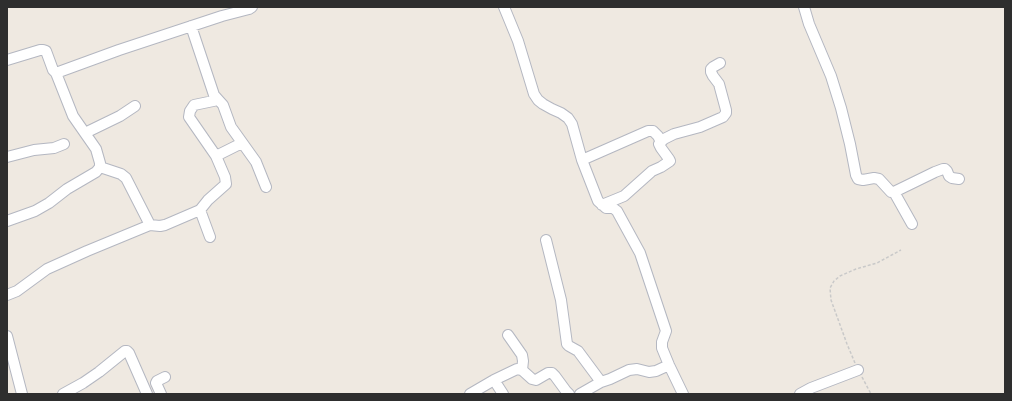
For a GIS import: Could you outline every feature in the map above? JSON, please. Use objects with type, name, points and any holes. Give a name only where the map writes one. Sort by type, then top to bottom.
[{"type":"street","points":[[56,73],[119,50],[252,7]]},
{"type":"street","points":[[504,7],[518,41],[534,94],[543,104],[568,118],[575,131],[582,160],[598,201],[606,208],[613,208],[617,211],[640,252],[666,331],[662,346],[682,394]]},
{"type":"street","points":[[804,7],[809,24],[831,76],[850,144],[856,175],[858,179],[863,180],[874,178],[879,179],[891,192],[894,192],[912,224]]},
{"type":"street","points":[[191,26],[214,95],[223,106],[231,127],[256,162],[266,186]]},
{"type":"street","points":[[7,60],[40,50],[46,51],[74,116],[96,149],[100,163],[100,167],[96,172],[67,188],[49,203],[35,211],[7,221]]},
{"type":"street","points":[[661,142],[674,134],[700,127],[723,117],[726,113],[719,84],[711,72],[711,69],[720,62]]},
{"type":"street","points":[[7,295],[17,291],[47,269],[87,251],[150,224],[160,226],[166,225],[200,210],[208,200],[226,184],[216,156],[189,117],[190,111],[194,105],[218,100]]},
{"type":"street","points":[[85,133],[120,116],[136,106]]},
{"type":"street","points":[[582,160],[648,131],[653,131],[658,136],[661,142],[659,144],[670,161],[652,171],[624,196],[602,205]]},
{"type":"street","points":[[216,156],[242,143]]},
{"type":"street","points":[[7,157],[34,150],[54,148],[64,144]]},
{"type":"street","points":[[100,167],[121,174],[126,178],[150,224]]},
{"type":"street","points":[[894,192],[943,169],[947,171],[952,178],[959,179]]},
{"type":"street","points":[[200,210],[210,237]]},
{"type":"street","points":[[546,240],[561,300],[567,344],[578,350],[601,382]]},
{"type":"street","points":[[508,335],[522,356],[522,370]]},
{"type":"street","points":[[7,336],[22,394]]},
{"type":"street","points":[[63,394],[83,384],[125,351],[129,353],[147,394]]},
{"type":"street","points":[[580,394],[601,382],[634,369],[649,372],[656,371],[669,365]]},
{"type":"street","points":[[470,394],[517,369],[522,370],[532,379],[536,380],[548,373],[552,374],[569,394]]},
{"type":"street","points":[[800,394],[812,391],[858,370]]},
{"type":"street","points":[[161,394],[156,383],[157,381],[166,377]]},
{"type":"street","points":[[494,380],[503,394]]},
{"type":"path","points":[[871,394],[858,370],[847,344],[831,300],[830,288],[834,281],[840,276],[856,269],[877,263],[901,250]]}]
